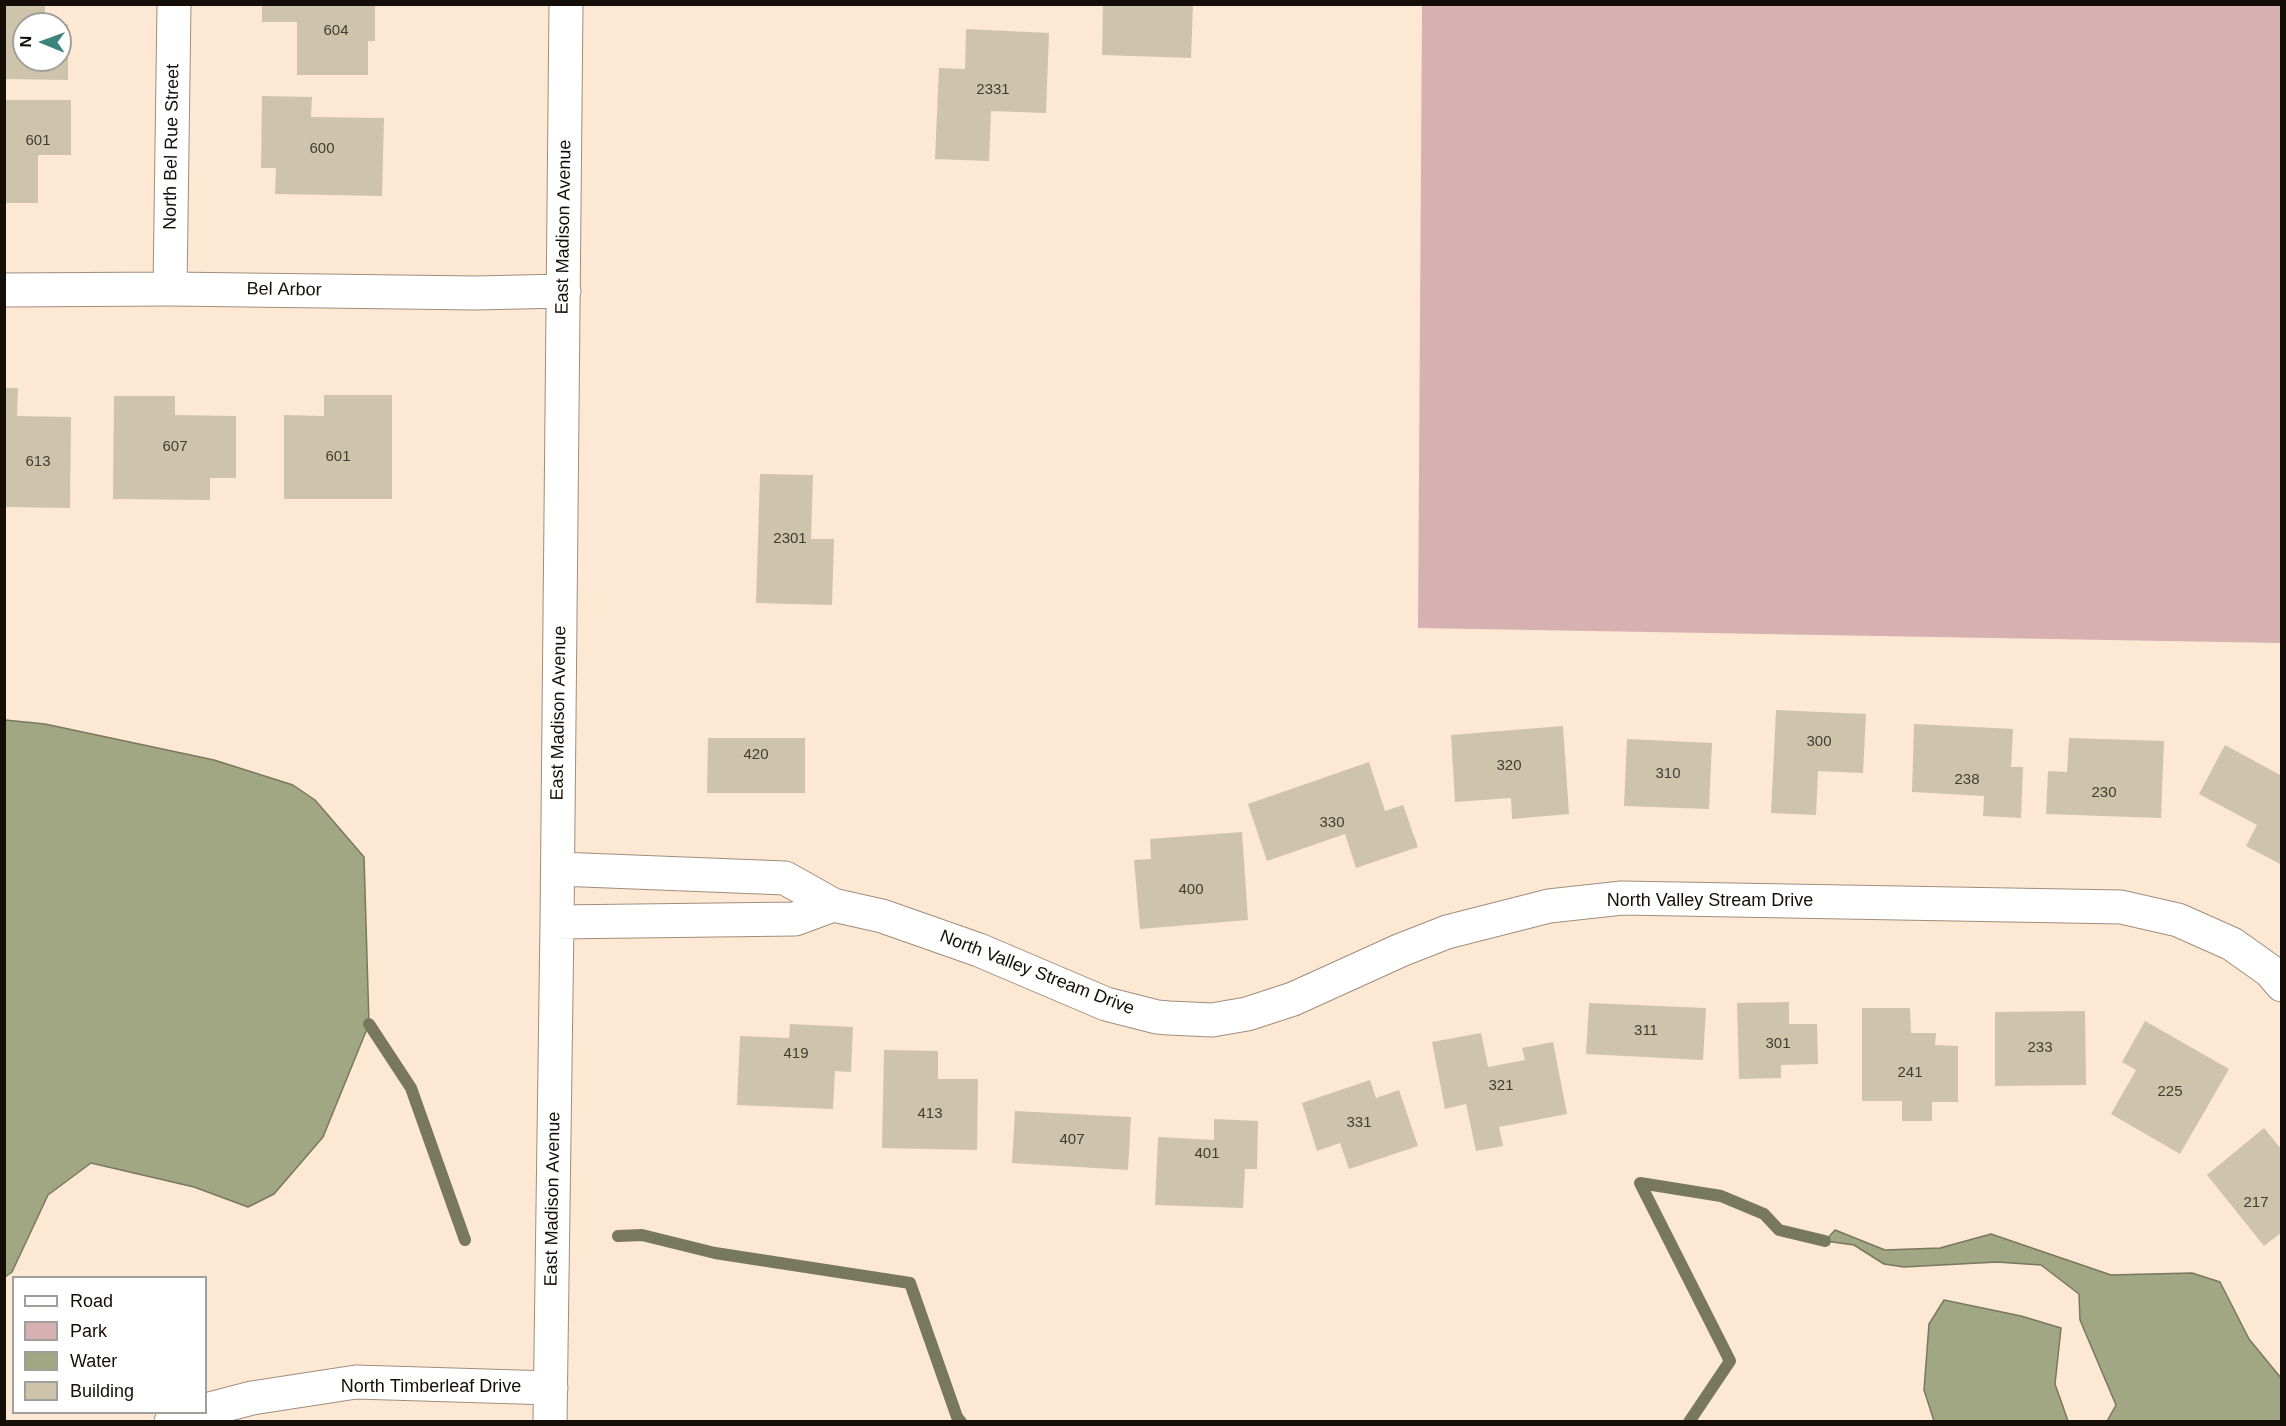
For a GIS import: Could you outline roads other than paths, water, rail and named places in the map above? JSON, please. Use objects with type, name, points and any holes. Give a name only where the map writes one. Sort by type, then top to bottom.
[{"type":"street","name":"North Bel Rue Street","points":[[170,289],[174,4]]},
{"type":"street","name":"East Madison Avenue","points":[[550,1422],[566,4]]},
{"type":"street","name":"Bel Arbor","points":[[4,290],[170,289],[476,293],[564,291]]},
{"type":"street","name":"North Valley Stream Drive","points":[[558,868],[785,878],[833,905],[882,916],[980,950],[1106,1004],[1163,1018],[1212,1020],[1247,1014],[1293,999],[1401,950],[1447,932],[1548,906],[1622,898],[2121,907],[2178,920],[2232,944],[2270,971],[2282,985]]},
{"type":"street","points":[[557,922],[795,919],[833,905]]},
{"type":"street","name":"North Timberleaf Drive","points":[[207,1410],[252,1398],[356,1382],[550,1388]]},
{"type":"street","points":[[171,1422],[193,1414]]},
{"type":"water","points":[[5,720],[45,724],[214,760],[293,785],[315,800],[364,857],[369,1024],[323,1137],[274,1194],[248,1207],[194,1187],[91,1163],[48,1195],[12,1272],[5,1277]]},
{"type":"water","points":[[1835,1230],[1885,1250],[1940,1248],[1991,1234],[2111,1275],[2192,1273],[2220,1282],[2249,1339],[2281,1378],[2281,1421],[2107,1421],[2116,1405],[2080,1320],[2079,1294],[2041,1265],[1997,1262],[1904,1267],[1884,1264],[1854,1245],[1825,1241]]},
{"type":"water","points":[[1944,1300],[2021,1316],[2061,1328],[2055,1384],[2068,1421],[1934,1421],[1924,1390],[1929,1324]]},
{"type":"waterway","points":[[369,1024],[411,1088],[465,1240]]},
{"type":"waterway","points":[[1689,1422],[1730,1361],[1640,1183],[1721,1196],[1764,1214],[1779,1230],[1825,1241]]},
{"type":"waterway","points":[[618,1236],[642,1235],[715,1253],[910,1283],[957,1417],[961,1422]]}]
